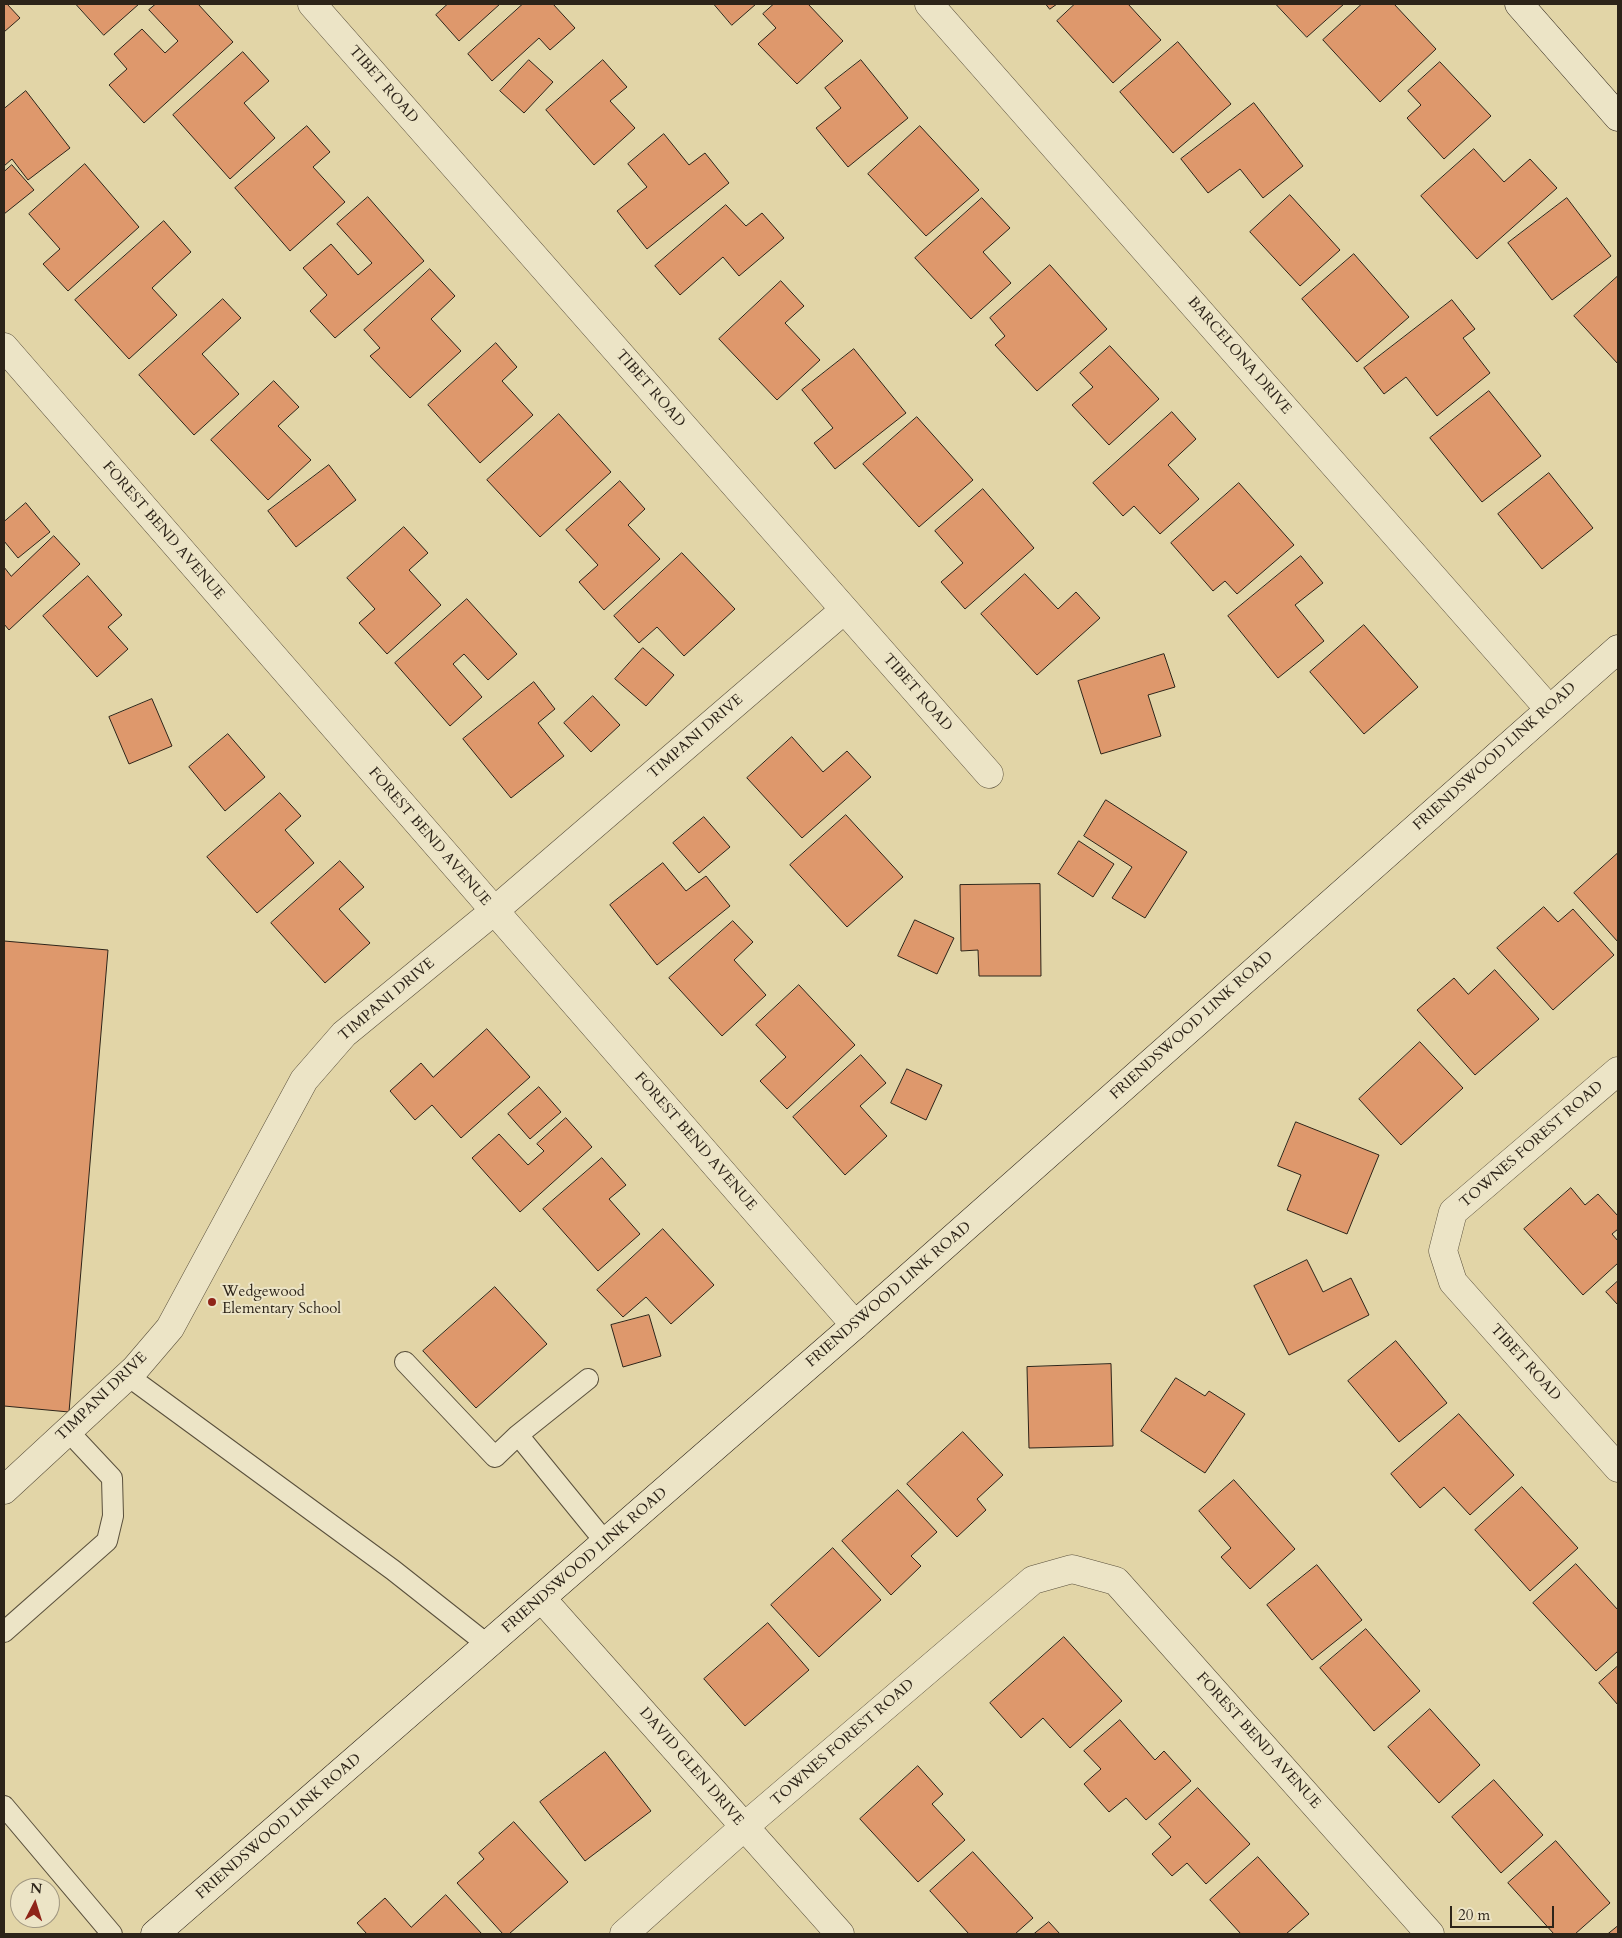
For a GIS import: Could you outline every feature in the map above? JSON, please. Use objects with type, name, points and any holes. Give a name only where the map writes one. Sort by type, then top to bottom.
[{"type":"street","name":"TIBET ROAD","points":[[312,4],[989,774]]},
{"type":"street","name":"BARCELONA DRIVE","points":[[929,4],[1549,709]]},
{"type":"street","points":[[1519,4],[1618,117]]},
{"type":"street","name":"FOREST BEND AVENUE","points":[[4,348],[855,1325]]},
{"type":"street","name":"TIMPANI DRIVE","points":[[4,1490],[128,1376],[170,1328],[304,1080],[344,1034],[494,911],[844,610]]},
{"type":"street","name":"FRIENDSWOOD LINK ROAD","points":[[154,1934],[542,1599],[855,1325],[1618,648]]},
{"type":"street","name":"TOWNES FOREST ROAD","points":[[1444,1251],[1453,1212],[1618,1071]]},
{"type":"street","name":"TIBET ROAD","points":[[1444,1251],[1453,1282],[1618,1468]]},
{"type":"street","name":"FOREST BEND AVENUE","points":[[1072,1569],[1116,1580],[1430,1934]]},
{"type":"street","name":"TOWNES FOREST ROAD","points":[[624,1934],[744,1827],[1033,1580],[1072,1569]]},
{"type":"street","name":"DAVID GLEN DRIVE","points":[[542,1599],[840,1934]]},
{"type":"lane","points":[[405,1362],[495,1457],[518,1435],[588,1379]]},
{"type":"lane","points":[[128,1376],[393,1570],[488,1645]]},
{"type":"lane","points":[[4,1632],[107,1541],[113,1516],[112,1478],[68,1431]]},
{"type":"lane","points":[[518,1435],[606,1543]]},
{"type":"lane","points":[[4,1806],[112,1934]]},
{"type":"building","points":[[4,4],[7,4],[20,18],[4,32]]},
{"type":"building","points":[[76,4],[139,4],[104,35]]},
{"type":"building","points":[[156,4],[198,4],[233,42],[144,123],[109,85],[127,69],[114,54],[142,29],[165,53],[178,41],[149,10]]},
{"type":"building","points":[[448,4],[500,4],[459,41],[436,15]]},
{"type":"building","points":[[523,4],[553,4],[575,28],[550,50],[539,38],[492,81],[468,54]]},
{"type":"building","points":[[714,4],[756,4],[732,25]]},
{"type":"building","points":[[774,4],[808,4],[843,41],[797,84],[758,44],[776,28],[763,14]]},
{"type":"building","points":[[1046,4],[1057,4],[1050,9]]},
{"type":"building","points":[[1075,4],[1128,4],[1161,40],[1113,83],[1057,21]]},
{"type":"building","points":[[1276,4],[1344,4],[1307,37]]},
{"type":"building","points":[[1362,4],[1394,4],[1436,49],[1380,102],[1323,40]]},
{"type":"building","points":[[1178,42],[1231,104],[1173,153],[1120,92]]},
{"type":"building","points":[[243,52],[269,81],[244,103],[275,138],[230,179],[173,115]]},
{"type":"building","points":[[529,60],[553,82],[524,113],[500,91]]},
{"type":"building","points":[[603,60],[627,87],[610,101],[635,128],[594,165],[546,110]]},
{"type":"building","points":[[861,60],[908,118],[848,167],[816,128],[841,108],[825,88]]},
{"type":"building","points":[[1440,62],[1491,116],[1444,159],[1407,118],[1421,105],[1408,91]]},
{"type":"building","points":[[26,91],[70,148],[28,180],[12,159],[4,166],[4,109]]},
{"type":"building","points":[[1254,103],[1303,166],[1263,198],[1240,169],[1208,193],[1181,159]]},
{"type":"building","points":[[307,126],[330,152],[313,167],[345,202],[290,251],[235,188]]},
{"type":"building","points":[[920,126],[979,190],[926,236],[868,174]]},
{"type":"building","points":[[664,134],[689,165],[705,153],[729,183],[647,249],[617,211],[647,187],[628,164]]},
{"type":"building","points":[[1474,149],[1504,182],[1530,159],[1557,188],[1477,259],[1421,196]]},
{"type":"building","points":[[85,164],[139,227],[68,291],[43,264],[60,249],[29,214]]},
{"type":"building","points":[[12,165],[34,190],[4,214],[4,172]]},
{"type":"building","points":[[1290,195],[1340,250],[1300,286],[1250,232]]},
{"type":"building","points":[[368,197],[424,261],[335,338],[310,311],[327,295],[303,268],[331,244],[358,275],[372,263],[337,224]]},
{"type":"building","points":[[982,198],[1010,228],[983,252],[1011,283],[971,319],[915,258]]},
{"type":"building","points":[[1567,198],[1611,256],[1552,300],[1508,243]]},
{"type":"building","points":[[726,205],[746,226],[762,213],[784,238],[739,276],[723,257],[680,295],[655,266]]},
{"type":"building","points":[[164,221],[191,252],[152,288],[177,315],[129,359],[75,300]]},
{"type":"building","points":[[1354,254],[1409,317],[1357,362],[1302,299]]},
{"type":"building","points":[[1050,265],[1107,329],[1037,391],[995,345],[1005,336],[990,318]]},
{"type":"building","points":[[430,269],[455,296],[431,319],[461,351],[410,398],[370,356],[380,348],[364,330]]},
{"type":"building","points":[[1618,276],[1618,364],[1574,316]]},
{"type":"building","points":[[781,281],[804,306],[785,323],[820,360],[777,400],[719,339]]},
{"type":"building","points":[[223,299],[241,318],[202,354],[239,394],[194,435],[139,375]]},
{"type":"building","points":[[1452,300],[1475,329],[1463,338],[1490,373],[1437,416],[1406,377],[1384,394],[1364,368]]},
{"type":"building","points":[[496,343],[517,367],[502,381],[533,415],[480,463],[428,405]]},
{"type":"building","points":[[1110,346],[1159,399],[1109,445],[1072,405],[1093,387],[1080,373]]},
{"type":"building","points":[[854,349],[906,413],[835,469],[814,443],[833,428],[802,390]]},
{"type":"building","points":[[274,381],[299,407],[278,426],[311,460],[268,500],[211,440]]},
{"type":"building","points":[[1489,391],[1541,456],[1482,502],[1430,438]]},
{"type":"building","points":[[1172,412],[1196,439],[1168,465],[1199,499],[1160,534],[1134,506],[1123,516],[1093,483]]},
{"type":"building","points":[[559,414],[611,472],[540,537],[487,480]]},
{"type":"building","points":[[917,417],[973,480],[919,527],[863,464]]},
{"type":"building","points":[[329,465],[356,500],[296,547],[268,511]]},
{"type":"building","points":[[1549,473],[1593,528],[1542,569],[1498,514]]},
{"type":"building","points":[[620,481],[645,509],[628,525],[660,559],[604,610],[579,582],[598,565],[566,530]]},
{"type":"building","points":[[1239,483],[1294,545],[1237,594],[1225,581],[1213,591],[1171,543]]},
{"type":"building","points":[[983,489],[1034,548],[965,609],[941,582],[963,563],[935,531]]},
{"type":"building","points":[[26,503],[50,532],[18,558],[4,541],[4,522]]},
{"type":"building","points":[[404,527],[428,553],[409,570],[441,605],[387,654],[359,623],[375,609],[347,578]]},
{"type":"building","points":[[54,536],[80,564],[9,630],[4,624],[4,567],[11,576]]},
{"type":"building","points":[[682,553],[735,609],[684,656],[657,627],[639,643],[614,616]]},
{"type":"building","points":[[1301,556],[1323,583],[1295,605],[1324,641],[1278,678],[1228,616]]},
{"type":"building","points":[[1025,574],[1058,609],[1076,592],[1100,618],[1037,675],[981,614]]},
{"type":"building","points":[[88,576],[122,615],[108,627],[128,649],[97,677],[43,616]]},
{"type":"building","points":[[467,599],[517,654],[488,680],[464,654],[453,664],[482,697],[450,726],[395,663]]},
{"type":"building","points":[[1364,625],[1418,687],[1364,734],[1310,672]]},
{"type":"building","points":[[643,648],[674,675],[646,706],[615,679]]},
{"type":"building","points":[[1164,654],[1175,687],[1148,695],[1161,736],[1101,754],[1078,681]]},
{"type":"building","points":[[534,682],[555,709],[538,723],[564,756],[511,798],[463,739]]},
{"type":"building","points":[[593,696],[620,725],[591,752],[564,723]]},
{"type":"building","points":[[152,699],[172,746],[129,764],[109,717]]},
{"type":"building","points":[[228,734],[265,777],[225,811],[189,767]]},
{"type":"building","points":[[792,737],[823,772],[847,751],[871,777],[802,838],[747,778]]},
{"type":"building","points":[[280,793],[301,816],[285,830],[314,863],[257,913],[207,857]]},
{"type":"building","points":[[1106,800],[1187,852],[1145,918],[1112,898],[1132,867],[1084,836]]},
{"type":"building","points":[[846,815],[903,877],[847,927],[790,865]]},
{"type":"building","points":[[704,817],[730,847],[699,873],[673,843]]},
{"type":"building","points":[[1079,841],[1114,864],[1093,897],[1058,874]]},
{"type":"building","points":[[1618,853],[1618,942],[1574,893]]},
{"type":"building","points":[[340,861],[364,887],[339,909],[370,943],[325,983],[271,923]]},
{"type":"building","points":[[663,863],[686,891],[706,876],[730,906],[657,965],[610,905]]},
{"type":"building","points":[[1040,884],[1041,976],[979,976],[978,950],[961,951],[960,885]]},
{"type":"building","points":[[1544,907],[1558,922],[1573,909],[1614,955],[1553,1010],[1497,948]]},
{"type":"building","points":[[915,920],[954,938],[937,974],[898,956]]},
{"type":"building","points":[[733,921],[753,942],[734,960],[766,995],[722,1036],[669,978]]},
{"type":"building","points":[[4,941],[108,950],[69,1412],[4,1406]]},
{"type":"building","points":[[1495,970],[1539,1019],[1475,1075],[1417,1010],[1454,978],[1468,994]]},
{"type":"building","points":[[799,985],[855,1045],[787,1109],[760,1081],[786,1057],[756,1025]]},
{"type":"building","points":[[487,1029],[530,1077],[461,1138],[432,1105],[415,1120],[390,1091],[421,1063],[433,1077]]},
{"type":"building","points":[[1420,1042],[1463,1088],[1401,1145],[1359,1099]]},
{"type":"building","points":[[861,1055],[886,1083],[860,1106],[887,1136],[845,1175],[793,1117]]},
{"type":"building","points":[[907,1069],[942,1085],[926,1120],[891,1103]]},
{"type":"building","points":[[539,1087],[561,1112],[530,1139],[508,1114]]},
{"type":"building","points":[[566,1118],[592,1147],[520,1212],[472,1158],[499,1134],[528,1165],[544,1151],[537,1144]]},
{"type":"building","points":[[1296,1122],[1379,1155],[1347,1234],[1287,1210],[1301,1175],[1278,1166]]},
{"type":"building","points":[[602,1158],[626,1185],[609,1199],[640,1234],[598,1271],[543,1209]]},
{"type":"building","points":[[1571,1188],[1585,1205],[1598,1194],[1618,1216],[1618,1229],[1612,1234],[1618,1241],[1618,1263],[1583,1295],[1524,1229]]},
{"type":"building","points":[[663,1229],[714,1285],[671,1324],[646,1297],[623,1317],[597,1290]]},
{"type":"building","points":[[1307,1260],[1323,1292],[1351,1278],[1369,1315],[1289,1355],[1254,1286]]},
{"type":"building","points":[[1618,1281],[1618,1305],[1606,1292]]},
{"type":"building","points":[[495,1287],[547,1344],[476,1408],[423,1351]]},
{"type":"building","points":[[649,1315],[661,1356],[623,1367],[611,1325]]},
{"type":"building","points":[[1396,1341],[1447,1403],[1399,1442],[1348,1381]]},
{"type":"building","points":[[1111,1364],[1113,1446],[1029,1448],[1027,1367]]},
{"type":"building","points":[[1176,1378],[1205,1396],[1209,1391],[1245,1414],[1205,1473],[1141,1431]]},
{"type":"building","points":[[1459,1414],[1514,1475],[1470,1515],[1444,1487],[1420,1508],[1391,1474]]},
{"type":"building","points":[[963,1432],[1003,1475],[977,1499],[986,1510],[957,1537],[907,1484]]},
{"type":"building","points":[[1234,1480],[1295,1549],[1250,1589],[1221,1557],[1231,1548],[1199,1511]]},
{"type":"building","points":[[1522,1487],[1578,1548],[1530,1591],[1475,1530]]},
{"type":"building","points":[[898,1490],[937,1532],[911,1556],[921,1566],[891,1595],[842,1541]]},
{"type":"building","points":[[833,1548],[881,1600],[819,1657],[771,1605]]},
{"type":"building","points":[[1576,1564],[1618,1610],[1618,1651],[1596,1671],[1533,1603]]},
{"type":"building","points":[[1317,1565],[1362,1620],[1312,1660],[1267,1605]]},
{"type":"building","points":[[768,1623],[809,1670],[745,1726],[704,1679]]},
{"type":"building","points":[[1366,1629],[1420,1691],[1374,1731],[1320,1668]]},
{"type":"building","points":[[1064,1637],[1122,1701],[1070,1748],[1043,1718],[1021,1738],[990,1703]]},
{"type":"building","points":[[1618,1666],[1618,1705],[1599,1683]]},
{"type":"building","points":[[1430,1709],[1480,1765],[1439,1803],[1388,1747]]},
{"type":"building","points":[[1120,1720],[1155,1760],[1164,1751],[1191,1781],[1146,1820],[1126,1798],[1109,1812],[1084,1784],[1101,1769],[1084,1751]]},
{"type":"building","points":[[605,1752],[651,1811],[585,1861],[540,1802]]},
{"type":"building","points":[[918,1766],[943,1794],[932,1804],[965,1840],[918,1882],[860,1819]]},
{"type":"building","points":[[1494,1780],[1543,1835],[1501,1873],[1452,1817]]},
{"type":"building","points":[[1198,1788],[1250,1844],[1206,1884],[1187,1863],[1172,1876],[1152,1854],[1171,1837],[1159,1824]]},
{"type":"building","points":[[514,1822],[568,1882],[509,1934],[503,1934],[457,1883],[484,1859],[479,1853]]},
{"type":"building","points":[[1556,1841],[1610,1903],[1575,1934],[1554,1934],[1508,1883]]},
{"type":"building","points":[[973,1852],[1033,1918],[1015,1934],[969,1934],[930,1891]]},
{"type":"building","points":[[1258,1857],[1309,1914],[1286,1934],[1241,1934],[1210,1900]]},
{"type":"building","points":[[446,1895],[482,1934],[367,1934],[357,1923],[385,1898],[411,1927]]},
{"type":"building","points":[[1049,1922],[1060,1934],[1034,1934]]},
{"type":"building","points":[[1618,1926],[1618,1934],[1608,1934]]},
{"type":"place","name":"Wedgewood Elementary School","points":[[212,1302]]}]
